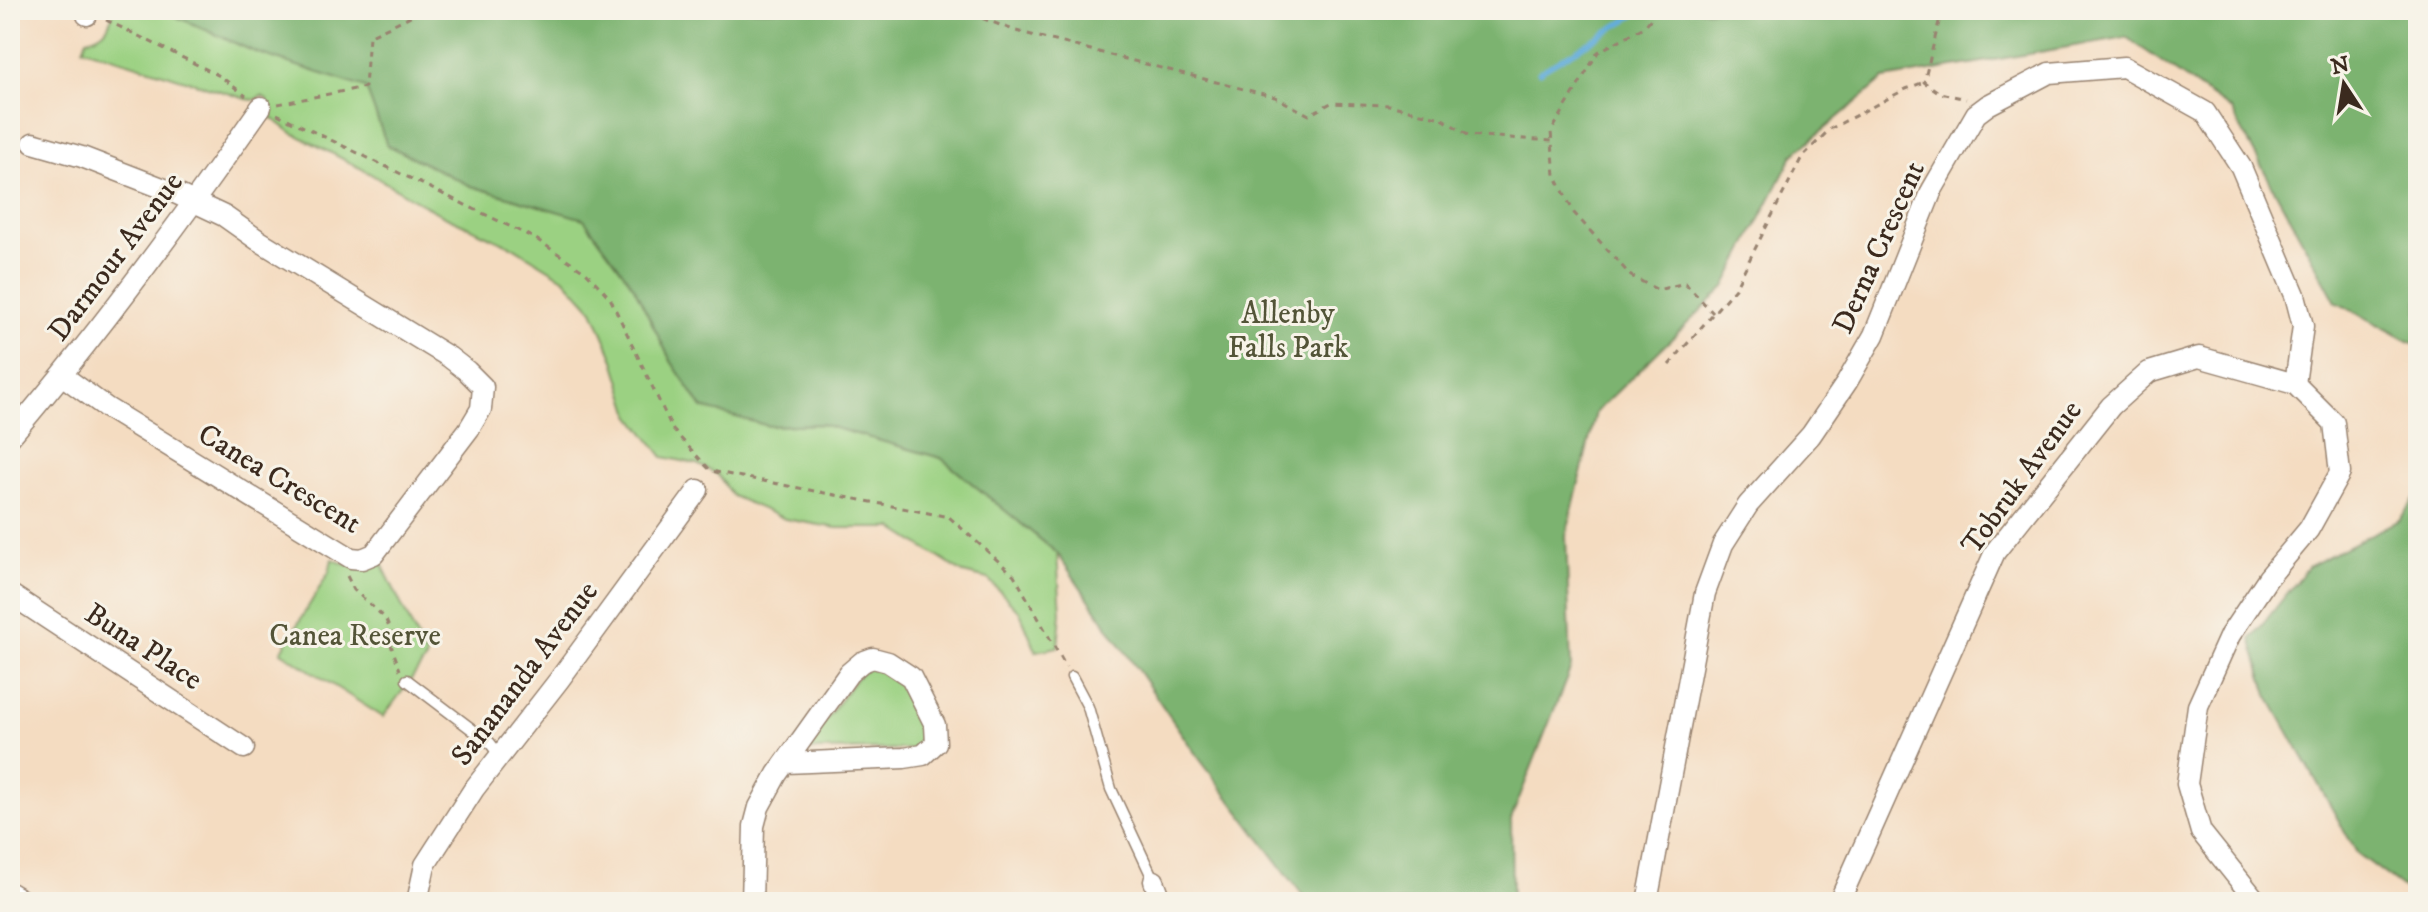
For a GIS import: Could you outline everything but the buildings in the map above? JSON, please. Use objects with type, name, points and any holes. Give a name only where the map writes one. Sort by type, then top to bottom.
[{"type":"street","name":"Derna Crescent","points":[[1647,902],[1705,593],[1723,544],[1748,505],[1811,435],[1847,382],[1874,335],[1932,190],[1976,114],[2049,73],[2124,67],[2205,112],[2241,167],[2295,295],[2303,326],[2295,384]]},
{"type":"street","name":"Darmour Avenue","points":[[10,437],[63,376],[261,107]]},
{"type":"street","points":[[33,143],[82,157],[194,202]]},
{"type":"street","name":"Canea Crescent","points":[[63,376],[107,408],[351,558],[362,559],[374,554],[469,429],[481,409],[483,387],[467,371],[224,216],[194,202]]},
{"type":"street","name":"Tobruk Avenue","points":[[1839,902],[1995,552],[2111,406],[2149,372],[2199,357],[2295,384]]},
{"type":"street","points":[[2257,902],[2201,832],[2187,784],[2198,706],[2230,635],[2268,578],[2309,529],[2340,473],[2334,423],[2295,384]]},
{"type":"street","name":"Sanananda Avenue","points":[[417,902],[425,865],[500,756],[698,490]]},
{"type":"street","name":"Buna Place","points":[[10,594],[244,748]]},
{"type":"street","points":[[752,902],[754,826],[759,807],[766,791],[849,673],[862,662],[873,658],[888,662],[911,677],[935,725],[936,743],[923,755],[880,760],[786,763]]},
{"type":"street","points":[[1154,881],[1162,902]]},
{"type":"street","points":[[10,893],[25,902]]},
{"type":"lane","points":[[1072,677],[1088,707],[1111,789],[1154,881]]},
{"type":"lane","points":[[407,680],[490,743],[500,756]]},
{"type":"path","points":[[261,107],[365,87],[369,36],[423,10]]},
{"type":"path","points":[[960,10],[1016,31],[1275,97],[1309,115],[1331,103],[1389,105],[1441,118],[1468,135],[1552,141]]},
{"type":"path","points":[[1658,10],[1644,27],[1598,52],[1551,132],[1555,175],[1574,213],[1631,276],[1658,290],[1685,283],[1713,313]]},
{"type":"path","points":[[1924,82],[1942,10]]},
{"type":"path","points":[[111,22],[220,76],[261,107],[536,239],[586,272],[610,298],[673,430],[711,471],[949,517],[1014,575],[1072,677]]},
{"type":"path","points":[[1924,82],[1940,93],[1988,105]]},
{"type":"path","points":[[1669,365],[1735,288],[1802,157],[1830,129],[1924,82]]},
{"type":"path","points":[[337,550],[354,590],[385,618],[398,667],[407,680]]},
{"type":"green space","points":[[114,10],[162,10],[255,52],[366,88],[387,145],[471,186],[584,219],[634,287],[671,361],[702,408],[769,426],[821,424],[941,458],[1057,553],[1061,613],[1058,647],[1036,651],[1020,612],[988,579],[963,573],[893,528],[837,528],[785,519],[732,496],[717,474],[697,464],[663,457],[631,415],[613,357],[593,310],[565,279],[513,247],[440,214],[289,131],[268,115],[268,100],[262,96],[254,100],[246,99],[83,48],[87,39],[105,29]]},
{"type":"green space","name":"Allenby Falls Park","points":[[162,10],[2418,10],[2418,346],[2336,302],[2231,110],[2126,37],[1884,79],[1793,155],[1725,287],[1596,412],[1566,536],[1571,667],[1511,819],[1512,902],[1308,902],[1195,753],[1057,553],[941,458],[821,424],[769,426],[702,408],[671,361],[634,287],[584,219],[471,186],[387,145],[366,88],[255,52]]},
{"type":"green space","points":[[2418,495],[2418,899],[2357,853],[2268,695],[2251,639],[2309,566],[2399,520]]},
{"type":"green space","name":"Canea Reserve","points":[[378,556],[427,658],[383,717],[281,652],[329,572],[332,559],[347,565]]},
{"type":"green space","points":[[870,667],[883,670],[903,684],[917,704],[930,740],[918,749],[810,750],[808,745],[857,677]]},
{"type":"waterway","points":[[1539,72],[1643,10]]}]
